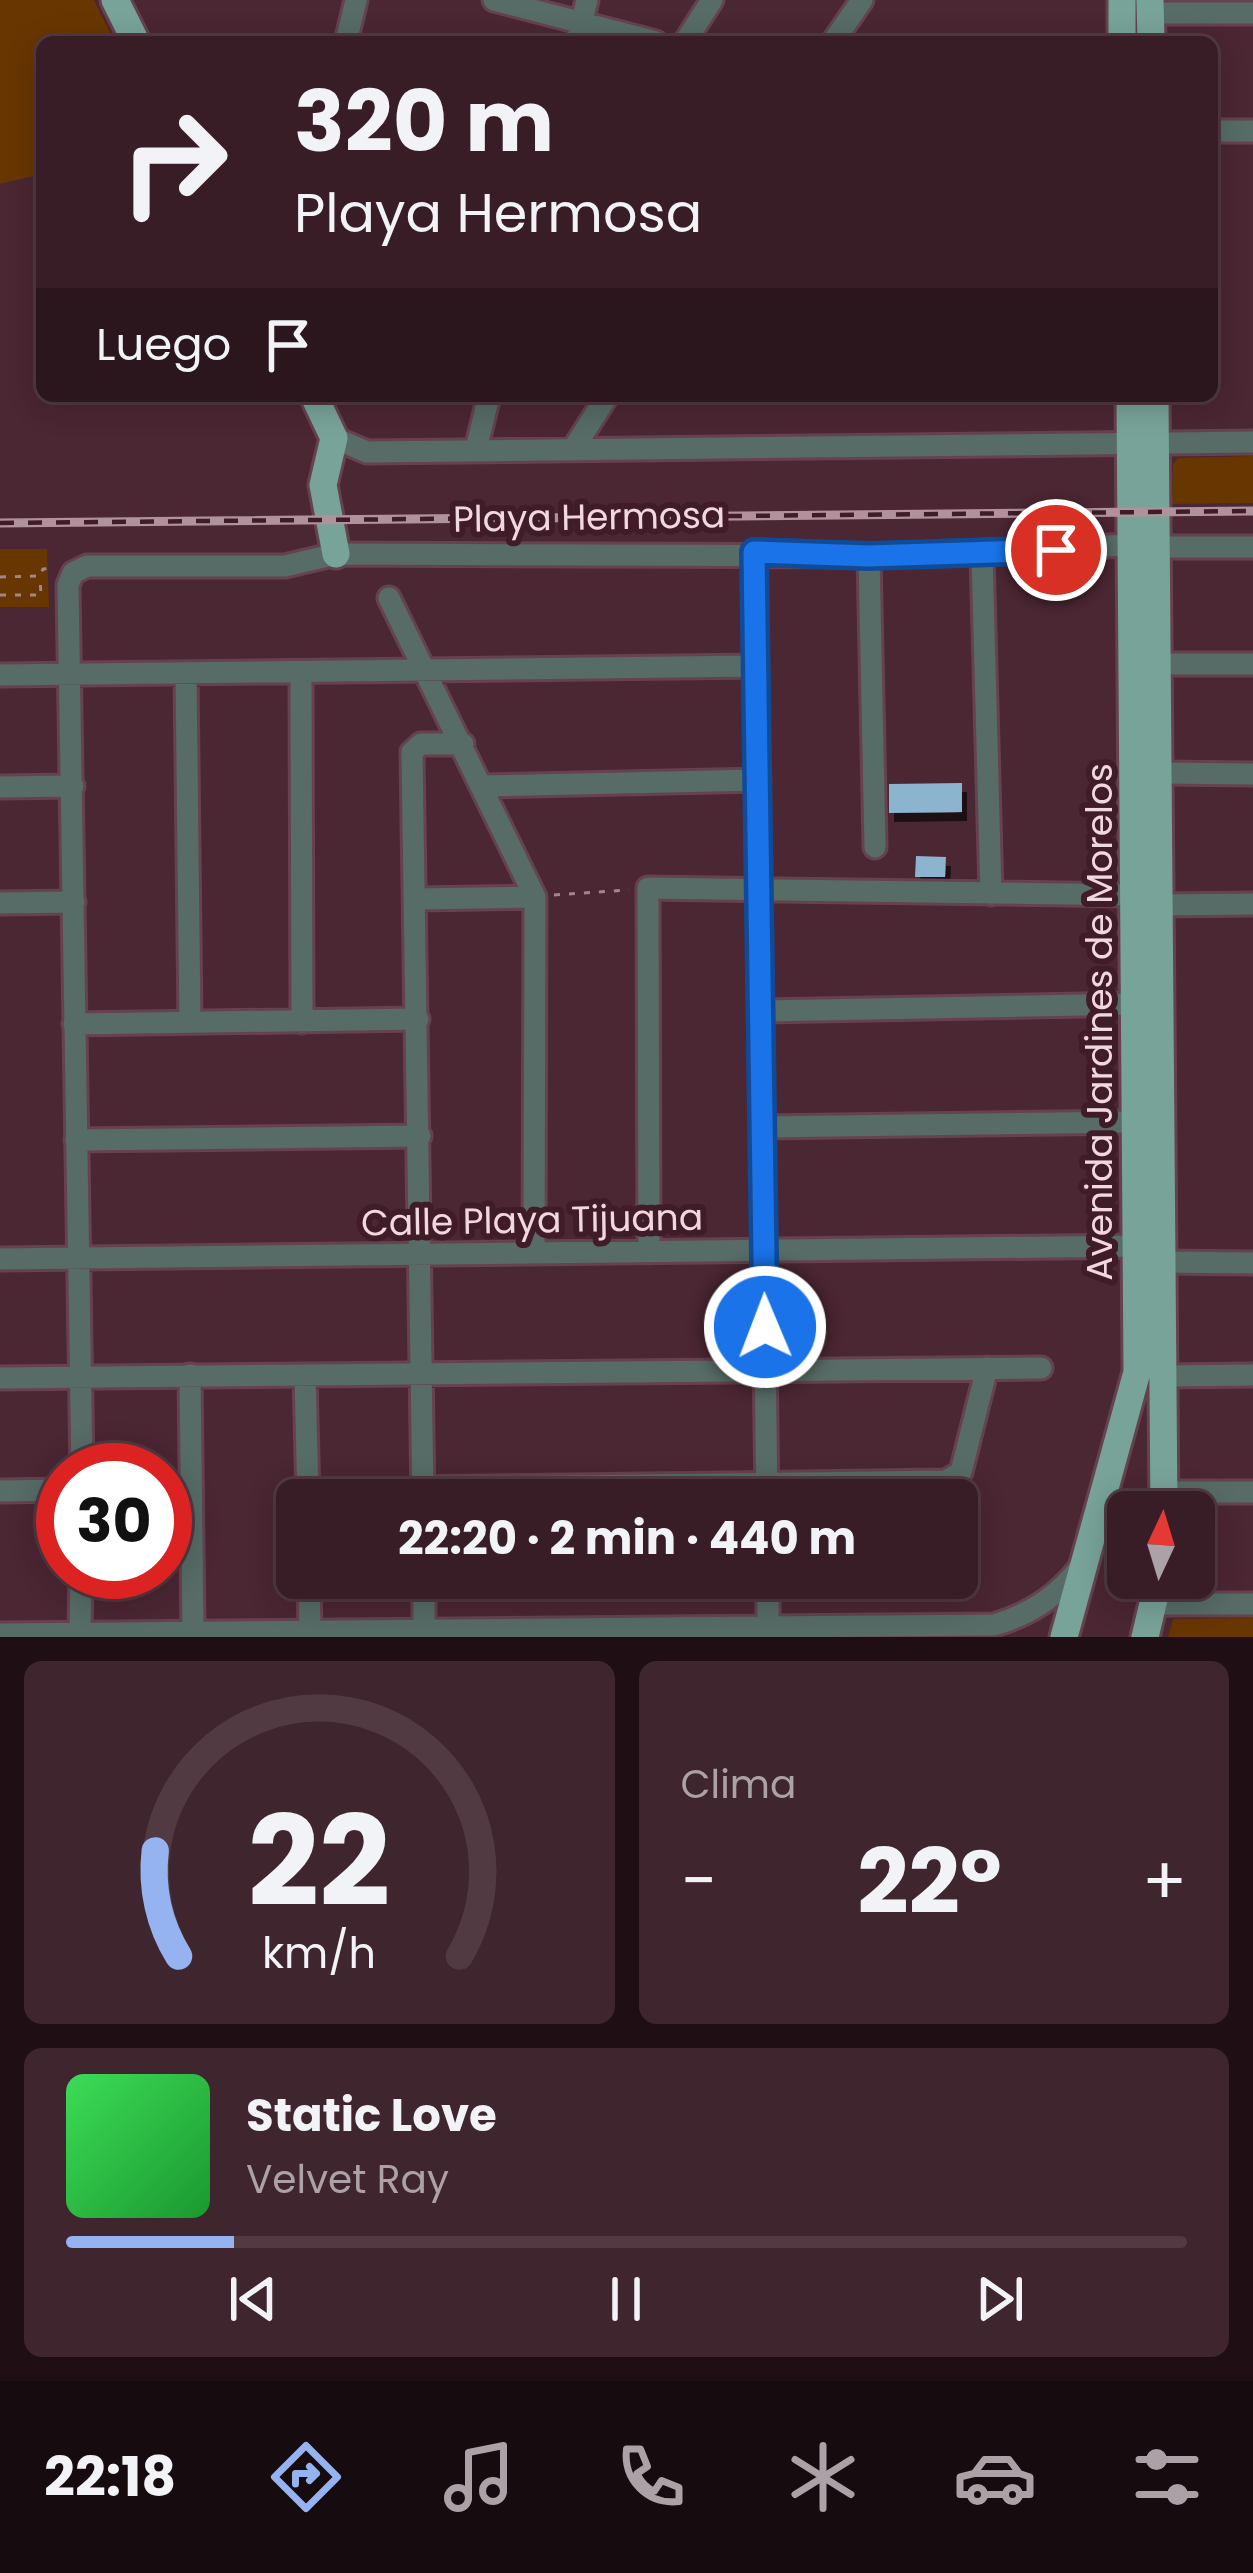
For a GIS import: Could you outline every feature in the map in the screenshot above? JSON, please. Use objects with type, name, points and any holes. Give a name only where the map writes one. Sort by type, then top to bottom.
[{"type":"main road","points":[[1122,0],[1123,36]]},
{"type":"main road","points":[[119,3],[133,36]]},
{"type":"main road","points":[[317,402],[334,438],[322,485],[336,554]]},
{"type":"main road","name":"Avenida Jardines de Morelos","points":[[1132,402],[1143,443]]},
{"type":"main road","name":"Avenida Jardines de Morelos","points":[[1153,402],[1143,443],[1144,546],[1148,900],[1166,1376],[1164,1491]]},
{"type":"main road","name":"Avenida Jardines de Morelos","points":[[1144,546],[1158,664],[1159,773],[1148,838]]},
{"type":"main road","name":"Avenida Jardines de Morelos","points":[[1064,1637],[1137,1372],[1137,1004],[1148,900]]},
{"type":"main road","points":[[1116,1451],[1166,1452]]},
{"type":"main road","points":[[1145,1637],[1156,1599]]},
{"type":"street","points":[[347,36],[356,0]]},
{"type":"street","points":[[494,0],[635,36]]},
{"type":"street","points":[[689,36],[712,0]]},
{"type":"street","points":[[837,36],[862,0]]},
{"type":"street","points":[[1150,18],[1253,13]]},
{"type":"street","points":[[1218,131],[1253,131]]},
{"type":"street","points":[[476,449],[488,402]]},
{"type":"street","points":[[574,448],[603,402]]},
{"type":"street","points":[[334,438],[367,452],[1253,442]]},
{"type":"street","name":"Playa Hermosa","points":[[71,674],[68,585],[73,573],[87,566],[285,566],[336,554],[869,556],[1144,546],[1253,548]]},
{"type":"street","points":[[754,552],[764,1011],[767,1479]]},
{"type":"street","points":[[982,554],[992,895]]},
{"type":"street","points":[[869,556],[874,848]]},
{"type":"street","points":[[389,598],[535,897],[534,1253]]},
{"type":"street","points":[[1158,664],[1253,664]]},
{"type":"street","points":[[0,675],[757,666]]},
{"type":"street","points":[[301,673],[302,1022]]},
{"type":"street","points":[[71,674],[81,1443]]},
{"type":"street","points":[[186,676],[190,1022]]},
{"type":"street","points":[[423,1479],[412,752],[421,743],[463,744]]},
{"type":"street","points":[[1159,773],[1253,774]]},
{"type":"street","points":[[483,786],[759,780]]},
{"type":"street","points":[[0,787],[73,786]]},
{"type":"street","points":[[649,1252],[649,888],[1253,904]]},
{"type":"street","points":[[416,899],[535,897]]},
{"type":"street","points":[[0,903],[74,902]]},
{"type":"street","points":[[764,1011],[1137,1004]]},
{"type":"street","points":[[74,1024],[418,1019]]},
{"type":"street","points":[[762,1127],[1137,1122]]},
{"type":"street","points":[[76,1140],[420,1136]]},
{"type":"street","name":"Calle Playa Tijuana","points":[[0,1258],[1137,1246]]},
{"type":"street","points":[[1163,1262],[1253,1263]]},
{"type":"street","points":[[0,1378],[766,1366],[1041,1367]]},
{"type":"street","points":[[956,1479],[986,1367]]},
{"type":"street","points":[[190,1375],[193,1632]]},
{"type":"street","points":[[305,1375],[307,1479]]},
{"type":"street","points":[[1166,1376],[1253,1375]]},
{"type":"street","points":[[0,1491],[36,1490]]},
{"type":"street","points":[[1215,1496],[1253,1492]]},
{"type":"street","points":[[0,1634],[768,1629],[876,1633],[994,1625],[1023,1616],[1065,1586],[1086,1559]]},
{"type":"street","points":[[80,1634],[81,1599]]},
{"type":"street","points":[[309,1599],[310,1631]]},
{"type":"street","points":[[429,1599],[438,1632]]},
{"type":"street","points":[[768,1599],[768,1629]]},
{"type":"street","points":[[1215,1599],[1253,1604]]},
{"type":"path","points":[[0,577],[40,576],[41,595],[0,595]]},
{"type":"path","points":[[535,897],[649,888]]},
{"type":"shaded area","points":[[0,0],[94,0],[112,36],[36,36],[36,175],[0,184]]},
{"type":"shaded area","points":[[1253,456],[1253,503],[1172,504],[1173,464],[1178,458]]},
{"type":"shaded area","points":[[0,549],[47,549],[49,607],[0,607]]},
{"type":"shaded area","points":[[1253,1618],[1253,1637],[1168,1637],[1173,1619]]},
{"type":"building","points":[[962,783],[962,812],[889,813],[889,784]]},
{"type":"building","points":[[916,856],[946,857],[945,877],[915,877]]},
{"type":"railway","points":[[0,523],[1253,511]]},
{"type":"route","points":[[765,1327],[754,552],[869,556],[1056,550]]}]
